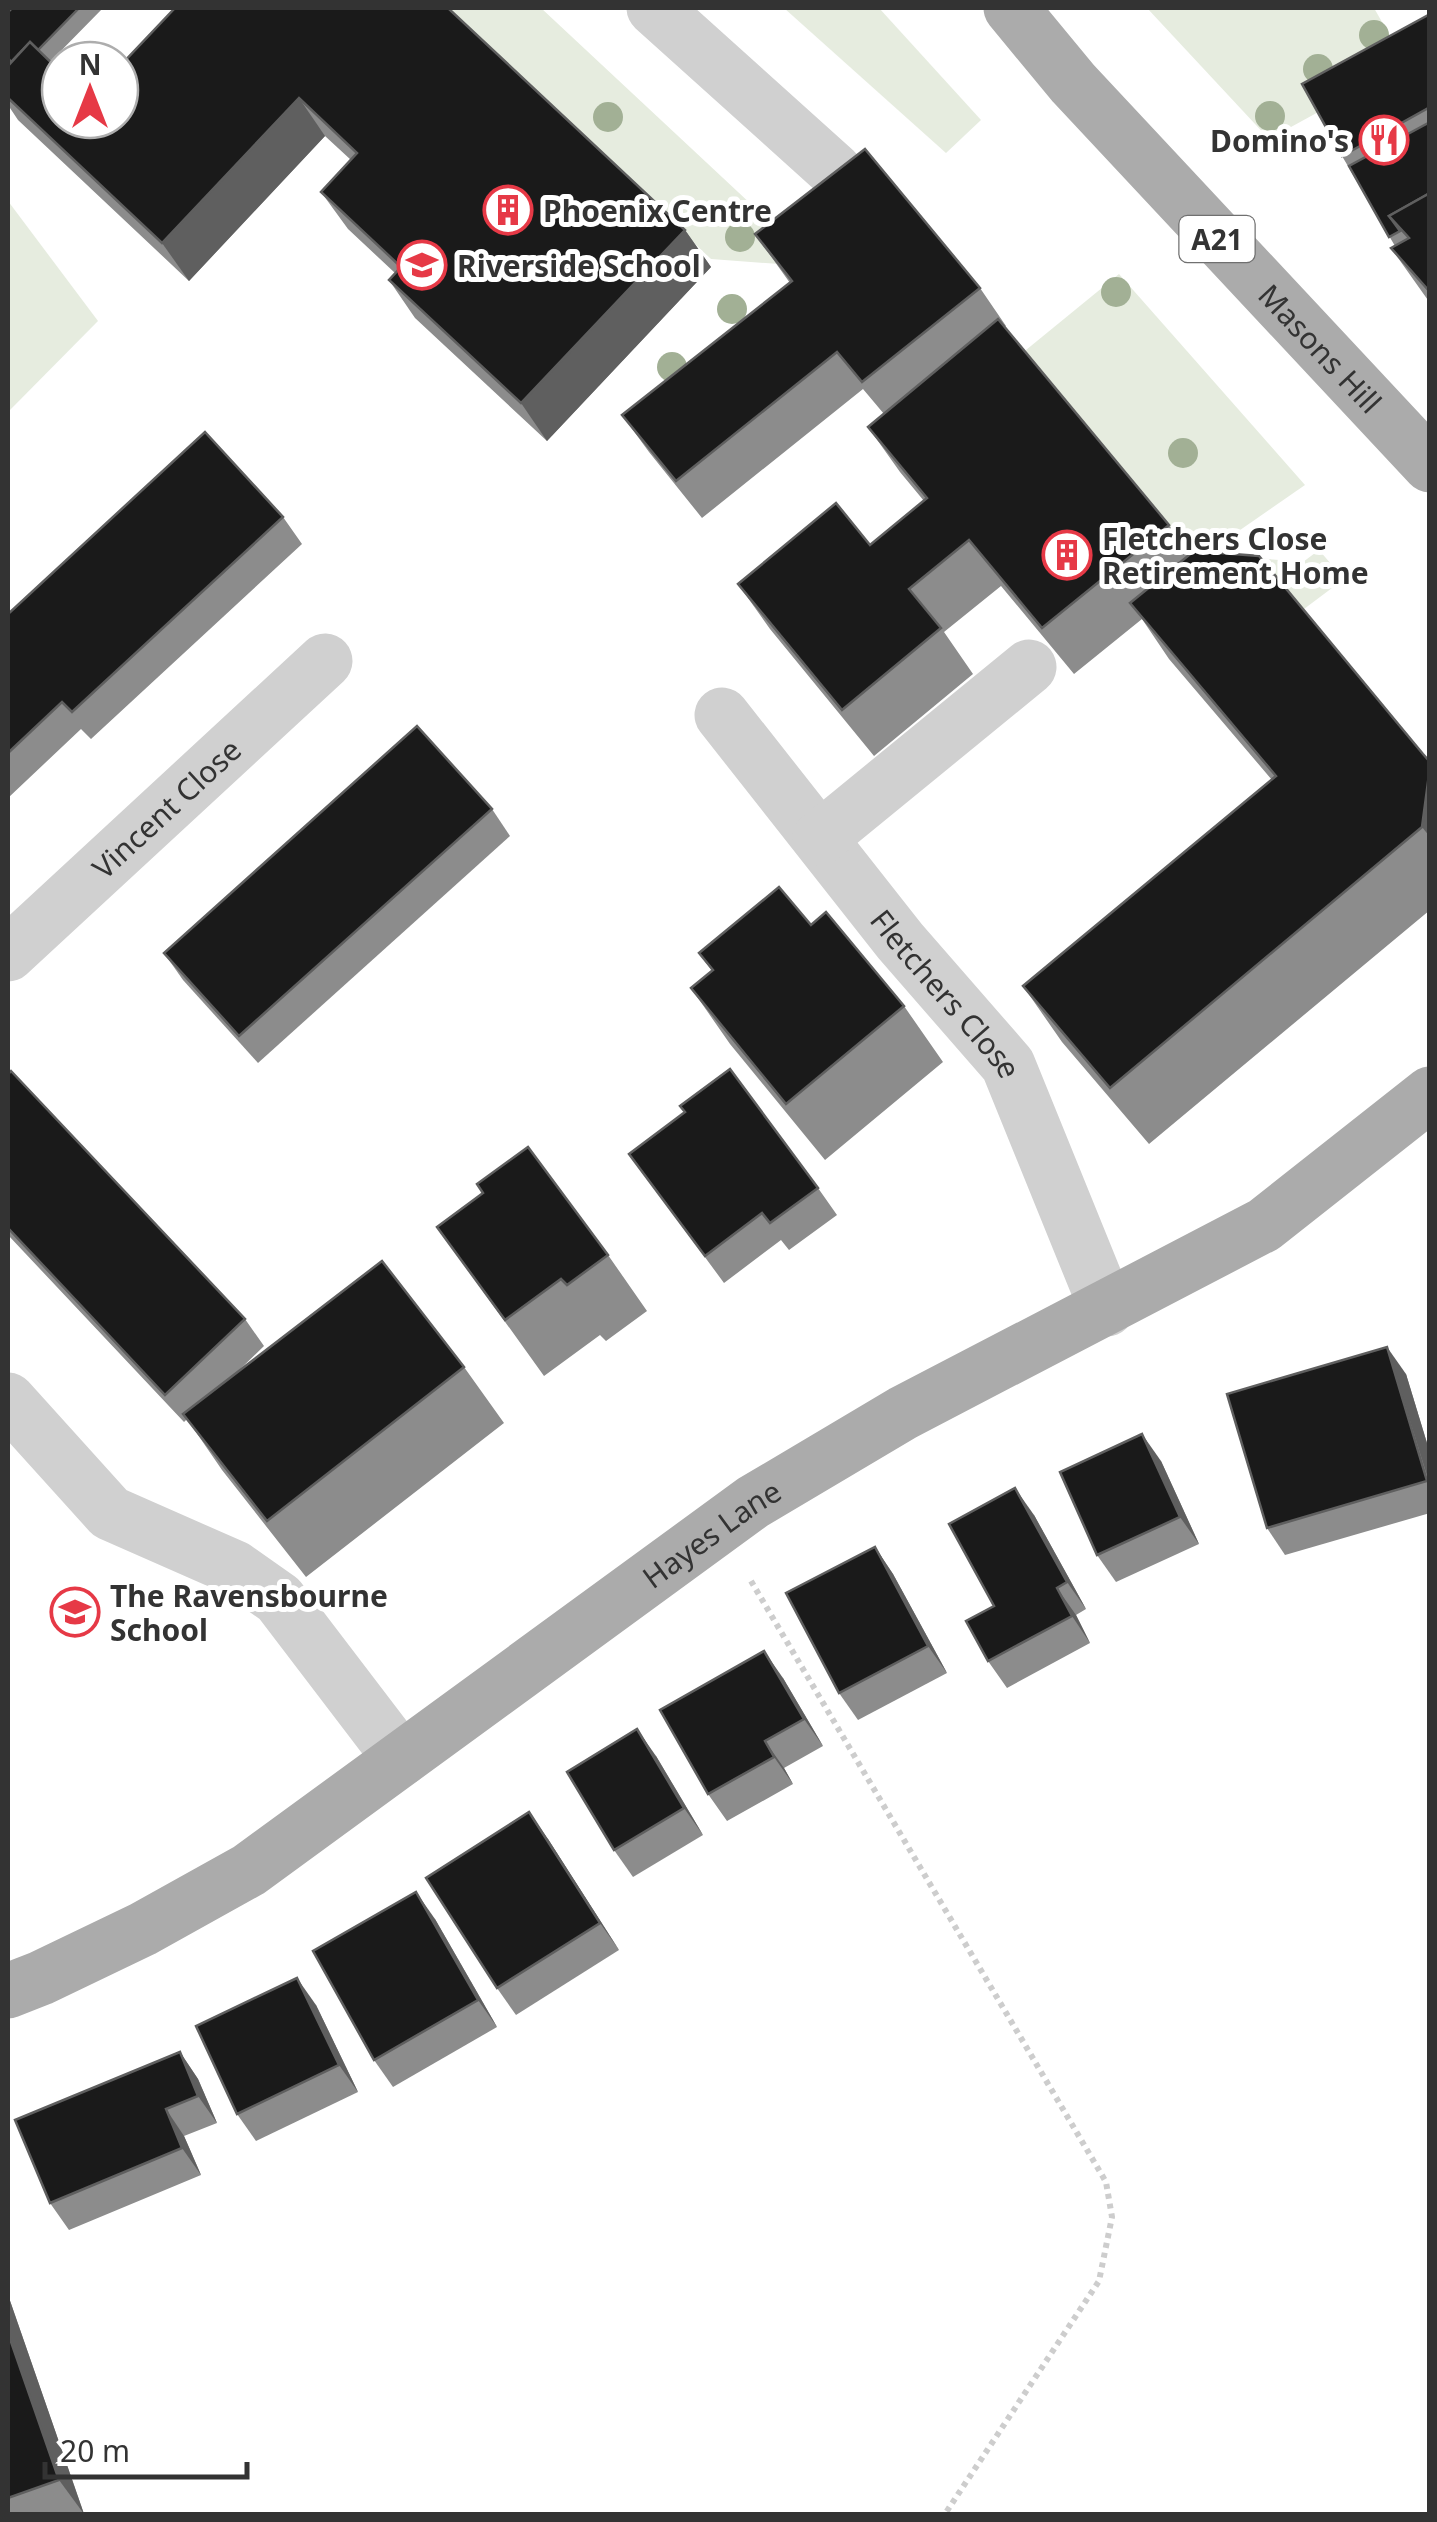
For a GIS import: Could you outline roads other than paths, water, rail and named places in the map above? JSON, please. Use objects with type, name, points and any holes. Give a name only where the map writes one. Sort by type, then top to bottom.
[{"type":"main road","name":"Masons Hill","points":[[1011,8],[1073,84],[1430,465]]},
{"type":"main road","name":"Hayes Lane","points":[[8,1991],[143,1929],[249,1870],[753,1502],[903,1413],[1264,1225],[1430,1094]]},
{"type":"street","points":[[654,8],[834,171]]},
{"type":"street","name":"Vincent Close","points":[[8,954],[325,661]]},
{"type":"street","points":[[820,838],[1029,668]]},
{"type":"street","name":"Fletchers Close","points":[[722,714],[900,941],[1008,1066],[1107,1309]]},
{"type":"street","points":[[8,1400],[110,1513],[235,1568],[279,1599],[401,1760]]},
{"type":"place","name":"Domino's","points":[[1384,140]]},
{"type":"place","name":"Phoenix Centre","points":[[508,210]]},
{"type":"place","name":"Riverside School","points":[[422,265]]},
{"type":"place","name":"Fletchers Close Retirement Home","points":[[1067,555]]},
{"type":"place","name":"The Ravensbourne School","points":[[75,1612]]}]
